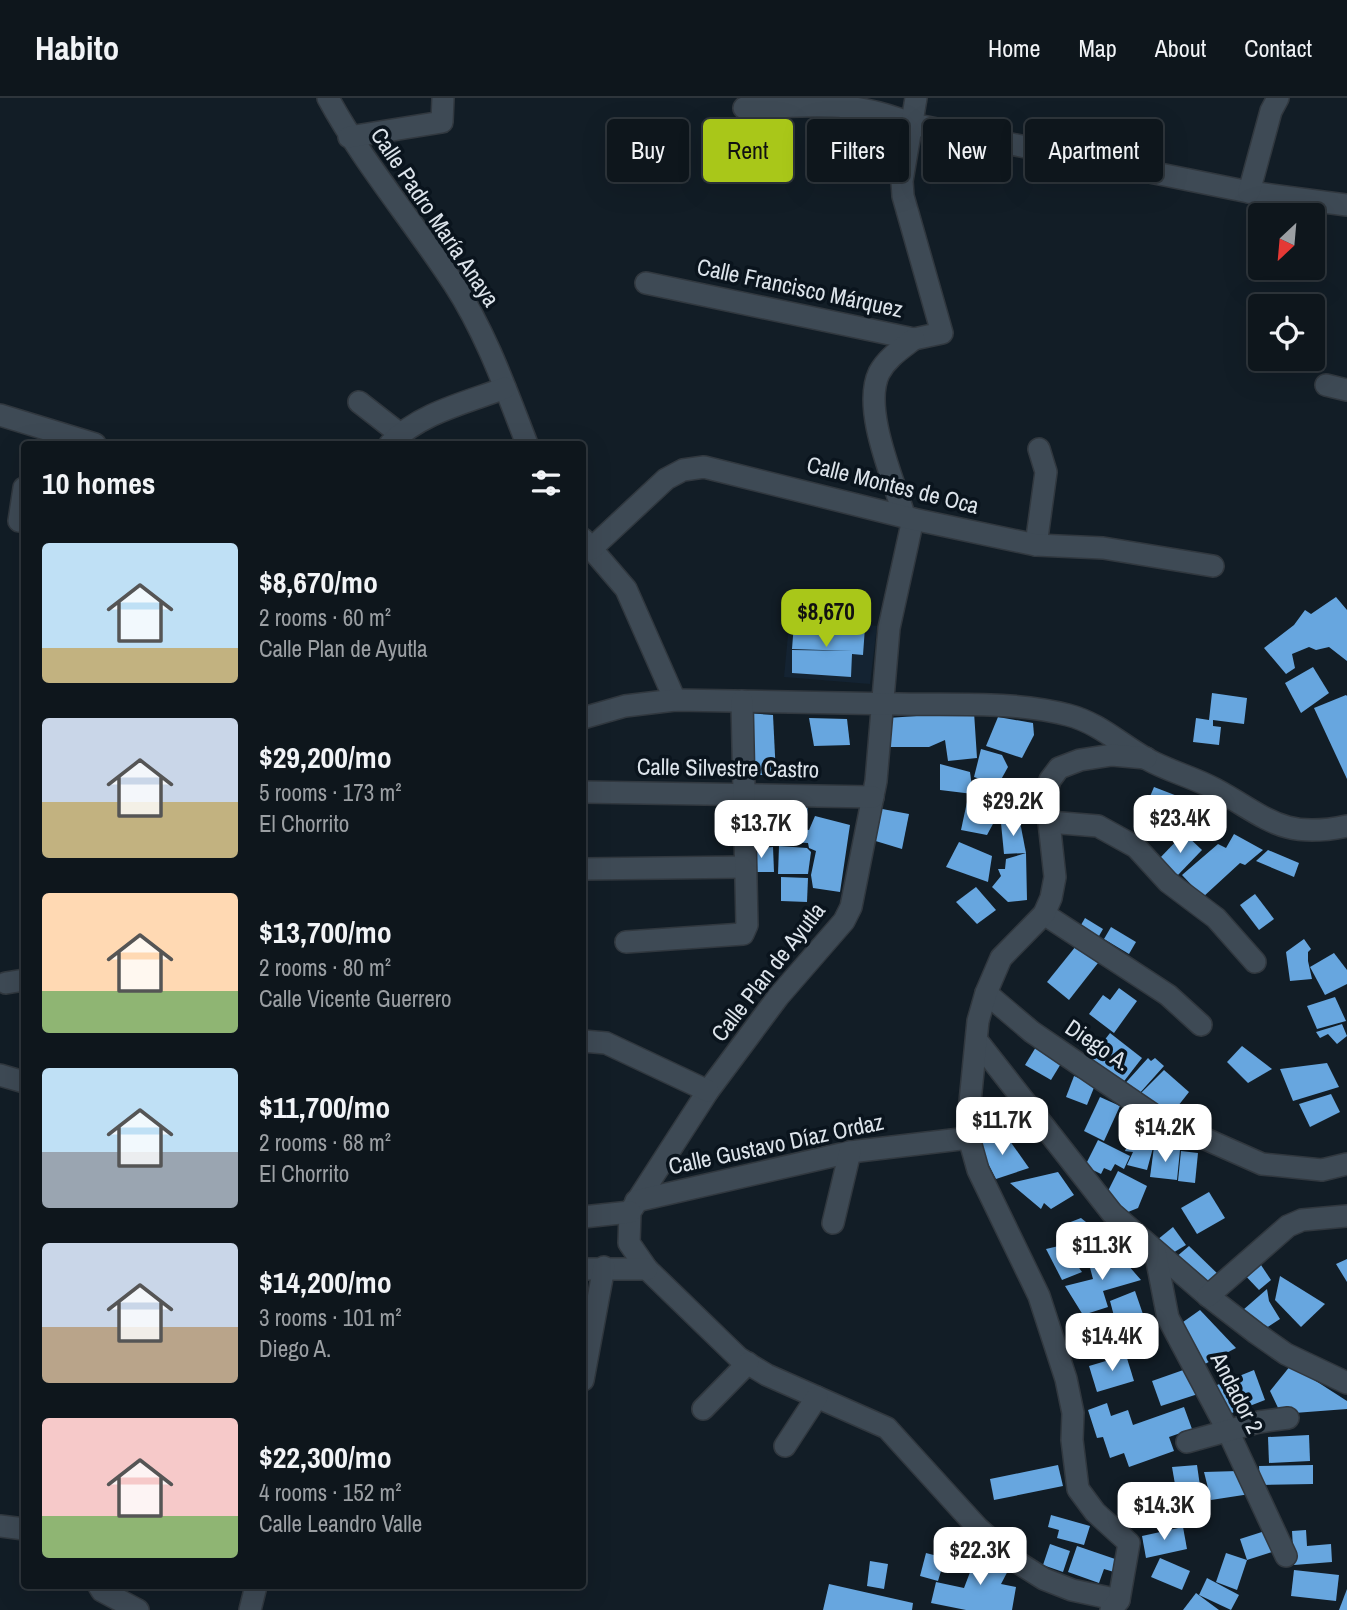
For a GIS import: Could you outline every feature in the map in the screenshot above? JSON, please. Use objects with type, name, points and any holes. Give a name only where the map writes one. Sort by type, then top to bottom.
[{"type":"street","name":"Calle Padro María Anaya","points":[[328,98],[349,137],[455,285],[478,326],[526,441]]},
{"type":"street","points":[[349,137],[442,122],[443,98]]},
{"type":"street","points":[[912,124],[916,98]]},
{"type":"street","points":[[1249,192],[1271,111],[1278,98]]},
{"type":"street","points":[[744,108],[816,103],[885,113],[912,124],[1249,192],[1347,205]]},
{"type":"street","name":"Calle Francisco Márquez","points":[[646,283],[914,339],[942,333],[902,196],[912,124]]},
{"type":"street","name":"Calle Plan de Ayutla","points":[[633,1206],[708,1091],[778,997],[844,921],[850,907],[873,797],[889,628],[908,517],[880,435],[874,393],[879,374],[890,358],[914,339]]},
{"type":"street","points":[[359,402],[395,440],[431,415],[505,388]]},
{"type":"street","points":[[0,415],[33,435],[74,441]]},
{"type":"street","points":[[1036,545],[1046,472],[1039,449]]},
{"type":"street","name":"Calle Montes de Oca","points":[[587,544],[666,479],[682,470],[704,467],[1036,545],[1103,548],[1213,565]]},
{"type":"street","points":[[19,521],[21,508]]},
{"type":"street","points":[[587,544],[626,589],[675,700]]},
{"type":"street","points":[[586,717],[625,706],[675,700],[979,705],[1069,715],[1096,726],[1146,758],[1215,789],[1268,822],[1293,830],[1328,831],[1347,827]]},
{"type":"street","points":[[626,943],[743,934],[747,925],[742,701]]},
{"type":"street","points":[[633,1206],[629,1243],[647,1269],[748,1363],[767,1375],[887,1428],[978,1528],[1014,1560],[1044,1578],[1115,1605],[1129,1543],[1095,1512],[1078,1489],[1072,1440],[1073,1413],[1066,1379],[1039,1296],[1012,1235],[992,1201],[969,1138],[969,1112],[978,1021],[986,993],[1001,958],[1044,914],[1051,898],[1055,877],[1046,796],[1050,780],[1059,768],[1080,760],[1112,755],[1146,758]]},
{"type":"street","name":"Calle Silvestre Castro","points":[[586,792],[873,797]]},
{"type":"street","points":[[1049,822],[1098,826],[1136,847],[1168,882],[1216,918],[1255,962]]},
{"type":"street","points":[[586,869],[745,867]]},
{"type":"street","points":[[1044,914],[1168,995],[1201,1024]]},
{"type":"street","name":"Diego A.","points":[[986,993],[1032,1032],[1158,1118],[1262,1164],[1322,1170],[1347,1164]]},
{"type":"street","points":[[586,1041],[606,1043],[708,1091]]},
{"type":"street","points":[[978,1042],[1112,1213],[1208,1296],[1286,1354],[1347,1383]]},
{"type":"street","points":[[0,1075],[21,1081]]},
{"type":"street","name":"Calle Gustavo Díaz Ordaz","points":[[586,1216],[850,1152],[969,1138]]},
{"type":"street","points":[[833,1223],[850,1152]]},
{"type":"street","points":[[1208,1296],[1288,1226],[1302,1220],[1347,1216]]},
{"type":"street","name":"Andador 2","points":[[1155,1251],[1168,1318],[1227,1429],[1286,1556]]},
{"type":"street","points":[[586,1346],[593,1268],[647,1269]]},
{"type":"street","points":[[703,1409],[748,1363]]},
{"type":"street","points":[[785,1446],[817,1397]]},
{"type":"street","points":[[1186,1441],[1227,1429],[1288,1418]]},
{"type":"street","points":[[0,1526],[21,1529]]},
{"type":"street","points":[[101,1589],[138,1610]]},
{"type":"street","points":[[250,1610],[255,1589]]},
{"type":"shaded area","points":[[790,614],[877,626],[870,684],[784,677]]},
{"type":"building","points":[[1336,597],[1347,610],[1347,661],[1329,647],[1316,650],[1309,647],[1292,654],[1295,668],[1286,674],[1264,648],[1294,625],[1305,610],[1311,614]]},
{"type":"building","points":[[794,623],[865,627],[863,655],[852,654],[851,677],[792,673],[792,650],[853,651],[792,649]]},
{"type":"building","points":[[1313,667],[1329,693],[1301,713],[1285,683]]},
{"type":"building","points":[[1212,693],[1247,698],[1244,724],[1213,720],[1213,726],[1221,727],[1219,745],[1193,742],[1196,718],[1209,720]]},
{"type":"building","points":[[1347,696],[1347,779],[1314,708]]},
{"type":"building","points":[[974,712],[977,758],[948,761],[945,740],[929,747],[888,747],[888,718]]},
{"type":"building","points":[[745,713],[773,715],[776,775],[748,775]]},
{"type":"building","points":[[998,717],[1033,723],[1034,735],[1022,758],[986,746]]},
{"type":"building","points":[[809,718],[847,719],[850,745],[814,746]]},
{"type":"building","points":[[981,749],[1002,755],[1008,767],[998,785],[974,777]]},
{"type":"building","points":[[940,764],[970,772],[973,794],[940,790]]},
{"type":"building","points":[[989,787],[1018,789],[1023,817],[1005,817],[986,805]]},
{"type":"building","points":[[1154,787],[1185,799],[1169,838],[1138,825]]},
{"type":"building","points":[[753,797],[808,798],[807,819],[751,817]]},
{"type":"building","points":[[967,802],[992,813],[994,822],[987,835],[961,830]]},
{"type":"building","points":[[877,808],[909,814],[902,849],[869,839]]},
{"type":"building","points":[[815,816],[850,825],[840,892],[813,888],[811,875],[816,851],[809,848],[808,843],[789,842],[790,828],[809,830]]},
{"type":"building","points":[[756,821],[777,824],[778,843],[758,844]]},
{"type":"building","points":[[1020,822],[1026,853],[1004,854],[1001,823]]},
{"type":"building","points":[[1184,833],[1202,850],[1176,877],[1158,860]]},
{"type":"building","points":[[1234,834],[1263,850],[1245,865],[1240,863],[1203,897],[1182,875],[1218,844],[1226,848]]},
{"type":"building","points":[[959,842],[992,856],[988,882],[946,867]]},
{"type":"building","points":[[779,846],[807,848],[811,852],[808,874],[778,874]]},
{"type":"building","points":[[773,847],[774,872],[749,872],[748,849]]},
{"type":"building","points":[[1268,850],[1299,863],[1294,877],[1256,861]]},
{"type":"building","points":[[1026,853],[1027,900],[1008,902],[992,887],[1001,876],[998,869],[1005,869],[1006,859]]},
{"type":"building","points":[[781,877],[808,878],[807,902],[781,901]]},
{"type":"building","points":[[976,887],[996,910],[977,924],[956,902]]},
{"type":"building","points":[[1255,894],[1274,919],[1259,930],[1240,905]]},
{"type":"building","points":[[1085,918],[1103,929],[1095,943],[1077,932]]},
{"type":"building","points":[[1111,927],[1136,942],[1129,954],[1104,939]]},
{"type":"building","points":[[1304,939],[1311,949],[1308,952],[1308,961],[1312,979],[1290,981],[1286,952]]},
{"type":"building","points":[[1076,946],[1098,963],[1069,1000],[1047,982]]},
{"type":"building","points":[[1334,953],[1347,970],[1347,984],[1325,995],[1310,967]]},
{"type":"building","points":[[1119,988],[1137,1001],[1114,1033],[1089,1014],[1103,995],[1110,1000]]},
{"type":"building","points":[[1335,997],[1346,1021],[1317,1029],[1307,1006]]},
{"type":"building","points":[[1342,1024],[1347,1036],[1337,1044],[1328,1034],[1320,1038],[1316,1032]]},
{"type":"building","points":[[1110,1033],[1142,1058],[1118,1089],[1086,1064]]},
{"type":"building","points":[[1039,1042],[1065,1057],[1051,1080],[1025,1065]]},
{"type":"building","points":[[1242,1046],[1272,1069],[1248,1083],[1227,1062]]},
{"type":"building","points":[[1148,1058],[1151,1061],[1155,1058],[1164,1066],[1138,1095],[1120,1089]]},
{"type":"building","points":[[1327,1063],[1339,1087],[1293,1101],[1280,1069]]},
{"type":"building","points":[[1164,1070],[1189,1092],[1167,1120],[1134,1100]]},
{"type":"building","points":[[1074,1076],[1095,1085],[1087,1105],[1066,1097]]},
{"type":"building","points":[[1331,1094],[1340,1112],[1310,1127],[1299,1104]]},
{"type":"building","points":[[1100,1097],[1120,1106],[1104,1141],[1084,1131]]},
{"type":"building","points":[[1005,1134],[1029,1168],[996,1179],[978,1144]]},
{"type":"building","points":[[1131,1136],[1154,1144],[1147,1170],[1127,1165],[1133,1152],[1125,1151]]},
{"type":"building","points":[[1098,1140],[1130,1156],[1124,1169],[1115,1164],[1111,1171],[1104,1168],[1101,1174],[1085,1166]]},
{"type":"building","points":[[1154,1147],[1180,1150],[1177,1180],[1150,1177]]},
{"type":"building","points":[[1181,1151],[1198,1153],[1195,1183],[1178,1181]]},
{"type":"building","points":[[1118,1171],[1147,1186],[1138,1208],[1128,1212],[1107,1193]]},
{"type":"building","points":[[1058,1172],[1074,1195],[1051,1209],[1044,1203],[1041,1209],[1010,1183]]},
{"type":"building","points":[[1209,1192],[1225,1218],[1197,1234],[1181,1208]]},
{"type":"building","points":[[1081,1218],[1097,1231],[1080,1236],[1068,1223]]},
{"type":"building","points":[[1173,1227],[1186,1245],[1171,1254],[1157,1240]]},
{"type":"building","points":[[1063,1245],[1082,1272],[1062,1280],[1046,1249]]},
{"type":"building","points":[[1189,1246],[1223,1279],[1211,1289],[1175,1258]]},
{"type":"building","points":[[1114,1249],[1141,1280],[1103,1291],[1108,1307],[1083,1315],[1065,1286],[1093,1279],[1088,1260]]},
{"type":"building","points":[[1257,1259],[1271,1280],[1259,1290],[1240,1270]]},
{"type":"building","points":[[1347,1259],[1347,1282],[1336,1264]]},
{"type":"building","points":[[1280,1276],[1325,1304],[1301,1327],[1275,1300]]},
{"type":"building","points":[[1267,1289],[1269,1301],[1280,1319],[1266,1328],[1243,1310]]},
{"type":"building","points":[[1135,1291],[1146,1323],[1118,1331],[1110,1301]]},
{"type":"building","points":[[1200,1310],[1236,1348],[1201,1366],[1176,1327]]},
{"type":"building","points":[[1126,1355],[1134,1381],[1097,1392],[1089,1366]]},
{"type":"building","points":[[1291,1365],[1347,1401],[1347,1409],[1281,1414],[1270,1391]]},
{"type":"building","points":[[1189,1368],[1198,1394],[1161,1406],[1152,1381]]},
{"type":"building","points":[[1254,1370],[1265,1400],[1224,1416],[1212,1387]]},
{"type":"building","points":[[1107,1403],[1111,1416],[1128,1410],[1133,1425],[1184,1407],[1192,1429],[1169,1437],[1174,1451],[1129,1467],[1124,1453],[1110,1458],[1103,1437],[1097,1438],[1088,1410]]},
{"type":"building","points":[[1309,1435],[1310,1461],[1269,1463],[1268,1437]]},
{"type":"building","points":[[1058,1465],[1063,1486],[994,1500],[990,1479]]},
{"type":"building","points":[[1197,1465],[1201,1493],[1176,1490],[1172,1467]]},
{"type":"building","points":[[1313,1465],[1313,1484],[1260,1485],[1259,1466]]},
{"type":"building","points":[[1238,1471],[1250,1494],[1211,1500],[1204,1472]]},
{"type":"building","points":[[1051,1515],[1090,1526],[1084,1545],[1057,1538],[1059,1530],[1048,1527]]},
{"type":"building","points":[[1183,1527],[1187,1549],[1146,1558],[1142,1536]]},
{"type":"building","points":[[1306,1530],[1307,1546],[1331,1544],[1332,1562],[1294,1565],[1292,1531]]},
{"type":"building","points":[[1265,1531],[1272,1552],[1247,1560],[1240,1539]]},
{"type":"building","points":[[1050,1544],[1070,1551],[1063,1572],[1043,1565]]},
{"type":"building","points":[[980,1546],[1011,1565],[1001,1584],[1016,1587],[1012,1610],[966,1610],[931,1603],[936,1582],[964,1588]]},
{"type":"building","points":[[1077,1546],[1118,1560],[1114,1572],[1104,1569],[1099,1583],[1068,1572]]},
{"type":"building","points":[[926,1553],[945,1558],[938,1581],[920,1576]]},
{"type":"building","points":[[1226,1553],[1247,1560],[1237,1590],[1216,1582]]},
{"type":"building","points":[[1160,1558],[1190,1571],[1182,1590],[1151,1577]]},
{"type":"building","points":[[870,1561],[888,1564],[884,1589],[867,1586]]},
{"type":"building","points":[[1294,1570],[1339,1575],[1336,1601],[1291,1596]]},
{"type":"building","points":[[1207,1578],[1239,1595],[1231,1610],[1199,1595]]},
{"type":"building","points":[[829,1584],[913,1603],[912,1610],[823,1610]]},
{"type":"building","points":[[1347,1589],[1347,1610],[1339,1610]]},
{"type":"building","points":[[1196,1593],[1219,1610],[1183,1610]]}]
